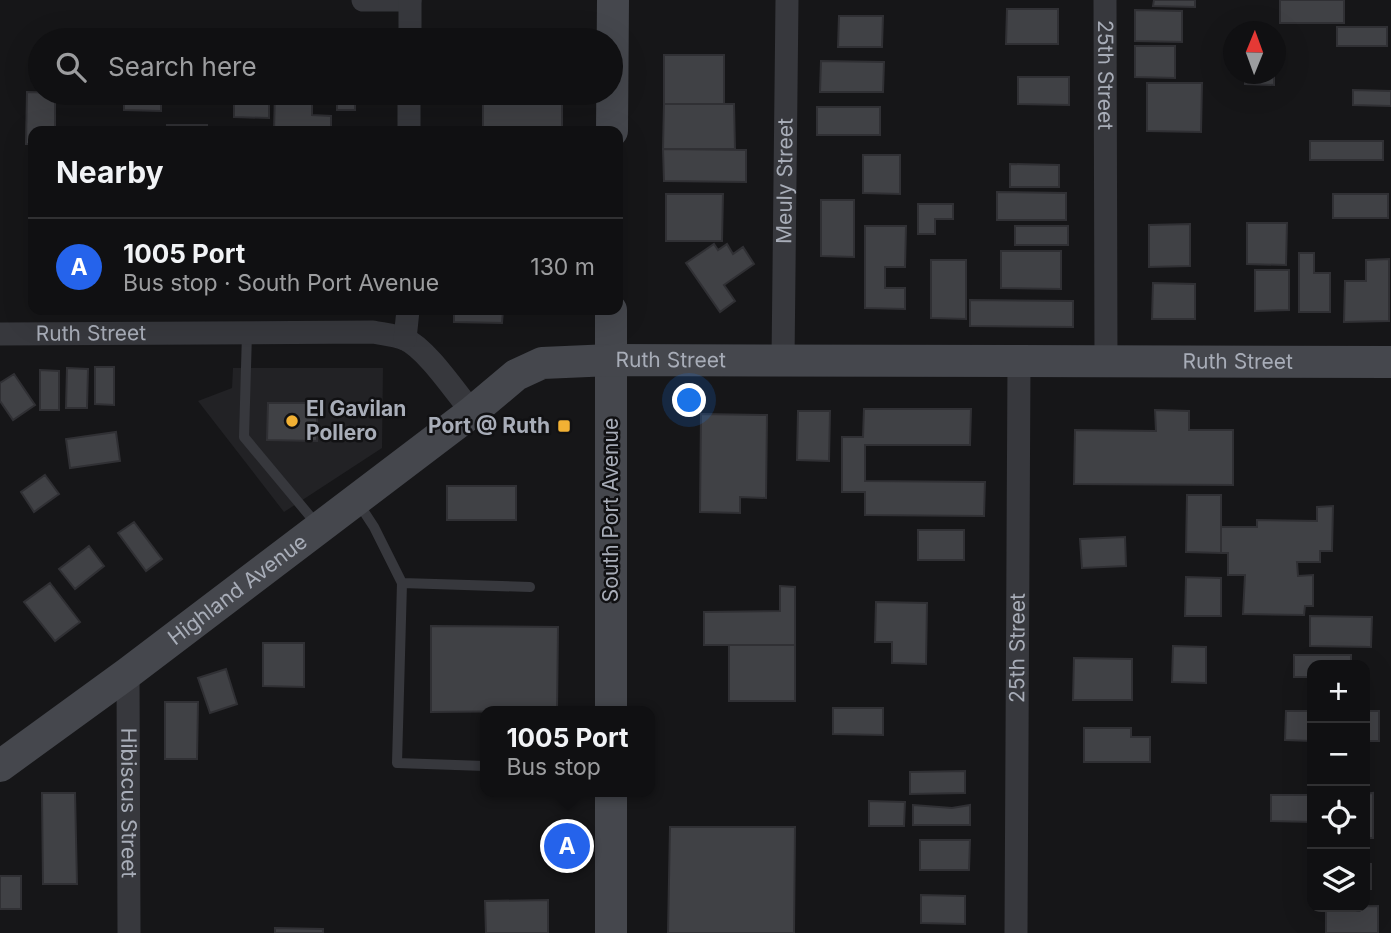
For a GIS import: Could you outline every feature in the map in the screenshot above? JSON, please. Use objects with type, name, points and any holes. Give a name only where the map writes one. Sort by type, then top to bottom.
[{"type":"street","points":[[363,0],[410,0],[410,28]]},
{"type":"street","points":[[613,0],[613,28]]},
{"type":"street","name":"Meuly Street","points":[[783,361],[787,0]]},
{"type":"street","name":"25th Street","points":[[1105,0],[1106,362]]},
{"type":"street","points":[[409,105],[409,126]]},
{"type":"street","points":[[612,105],[612,126]]},
{"type":"street","points":[[405,339],[407,315]]},
{"type":"street","name":"South Port Avenue","points":[[611,315],[611,706]]},
{"type":"street","name":"Ruth Street","points":[[0,334],[373,332],[405,339],[429,359],[472,412],[516,375],[542,363],[611,360],[1391,362]]},
{"type":"street","name":"25th Street","points":[[1016,933],[1019,361]]},
{"type":"street","name":"Highland Avenue","points":[[0,766],[128,673],[472,412]]},
{"type":"street","name":"Hibiscus Street","points":[[128,673],[129,933]]},
{"type":"street","points":[[611,797],[611,933]]},
{"type":"lane","points":[[247,333],[244,438],[320,528]]},
{"type":"lane","points":[[356,500],[374,527],[402,583],[397,763],[480,766]]},
{"type":"lane","points":[[402,583],[530,587]]},
{"type":"shaded area","points":[[233,368],[383,368],[382,448],[284,512],[198,401],[232,388]]},
{"type":"building","points":[[1154,0],[1195,0],[1195,7],[1153,6]]},
{"type":"building","points":[[1280,0],[1344,0],[1344,23],[1280,21]]},
{"type":"building","points":[[1007,9],[1058,9],[1058,44],[1006,44]]},
{"type":"building","points":[[1135,10],[1182,11],[1182,42],[1135,41]]},
{"type":"building","points":[[839,16],[883,16],[882,47],[838,47]]},
{"type":"building","points":[[1337,27],[1387,27],[1387,46],[1337,46]]},
{"type":"building","points":[[1135,46],[1175,46],[1175,78],[1135,77]]},
{"type":"building","points":[[664,55],[724,55],[724,104],[664,104]]},
{"type":"building","points":[[821,61],[884,62],[883,92],[820,92]]},
{"type":"building","points":[[1018,77],[1069,77],[1069,105],[1018,104]]},
{"type":"building","points":[[1147,83],[1202,83],[1201,132],[1147,131]]},
{"type":"building","points":[[1353,90],[1391,91],[1391,106],[1353,105]]},
{"type":"building","points":[[27,92],[28,105],[55,105],[55,126],[28,126],[26,144]]},
{"type":"building","points":[[664,104],[734,104],[735,149],[663,149]]},
{"type":"building","points":[[124,105],[161,105],[161,111],[124,110]]},
{"type":"building","points":[[234,105],[269,105],[269,118],[234,117]]},
{"type":"building","points":[[275,105],[312,105],[312,115],[331,116],[331,126],[274,126]]},
{"type":"building","points":[[337,105],[355,105],[355,110],[337,110]]},
{"type":"building","points":[[483,105],[562,105],[562,126],[483,126]]},
{"type":"building","points":[[817,107],[880,107],[880,135],[817,135]]},
{"type":"building","points":[[167,125],[207,125],[207,126]]},
{"type":"building","points":[[1310,141],[1383,141],[1383,160],[1310,160]]},
{"type":"building","points":[[663,149],[746,150],[746,182],[664,181]]},
{"type":"building","points":[[863,155],[900,155],[900,194],[863,193]]},
{"type":"building","points":[[1010,164],[1059,165],[1059,187],[1010,187]]},
{"type":"building","points":[[997,192],[1066,193],[1066,220],[997,220]]},
{"type":"building","points":[[666,194],[723,194],[722,241],[666,241]]},
{"type":"building","points":[[1333,194],[1388,194],[1388,218],[1333,218]]},
{"type":"building","points":[[821,200],[854,200],[854,257],[821,256]]},
{"type":"building","points":[[918,204],[953,204],[953,219],[935,219],[935,234],[918,234]]},
{"type":"building","points":[[1247,223],[1287,223],[1286,265],[1247,264]]},
{"type":"building","points":[[1190,224],[1190,266],[1149,267],[1149,225]]},
{"type":"building","points":[[865,226],[906,226],[905,267],[885,267],[885,288],[905,288],[905,309],[865,308]]},
{"type":"building","points":[[1015,226],[1068,226],[1068,245],[1015,245]]},
{"type":"building","points":[[714,244],[718,250],[727,244],[733,254],[743,247],[754,264],[724,285],[735,301],[720,312],[686,263]]},
{"type":"building","points":[[1001,251],[1061,251],[1061,289],[1001,288]]},
{"type":"building","points":[[1299,253],[1314,253],[1314,273],[1330,273],[1330,312],[1299,312]]},
{"type":"building","points":[[1389,259],[1389,321],[1344,322],[1345,281],[1366,281],[1366,260]]},
{"type":"building","points":[[931,260],[966,260],[966,319],[931,318]]},
{"type":"building","points":[[1255,270],[1289,270],[1289,310],[1255,311]]},
{"type":"building","points":[[1153,283],[1195,284],[1195,319],[1152,319]]},
{"type":"building","points":[[970,300],[1073,301],[1073,327],[970,326]]},
{"type":"building","points":[[454,315],[503,315],[502,323],[454,322]]},
{"type":"building","points":[[95,367],[114,367],[114,405],[95,404]]},
{"type":"building","points":[[67,368],[88,369],[87,408],[66,408]]},
{"type":"building","points":[[40,370],[59,371],[59,410],[40,410]]},
{"type":"building","points":[[14,374],[35,405],[13,420],[0,401],[0,383]]},
{"type":"building","name":"El Gavilan Pollero","points":[[268,403],[317,403],[317,441],[267,440]]},
{"type":"building","points":[[864,409],[971,409],[970,445],[865,445],[865,481],[985,482],[984,516],[865,515],[865,492],[842,492],[842,437],[863,437]]},
{"type":"building","points":[[1155,410],[1189,411],[1189,430],[1233,430],[1233,485],[1074,484],[1075,430],[1156,431]]},
{"type":"building","points":[[798,411],[830,411],[829,461],[797,460]]},
{"type":"building","points":[[701,414],[767,415],[766,498],[740,497],[740,513],[700,512]]},
{"type":"building","points":[[116,432],[120,461],[70,468],[66,439]]},
{"type":"building","points":[[45,475],[59,494],[34,512],[21,492]]},
{"type":"building","points":[[447,486],[516,486],[516,520],[447,520]]},
{"type":"building","points":[[1187,495],[1221,495],[1221,553],[1186,552]]},
{"type":"building","points":[[1333,506],[1332,551],[1320,551],[1320,562],[1297,562],[1298,576],[1313,575],[1313,606],[1305,606],[1304,615],[1243,614],[1245,575],[1228,575],[1228,553],[1221,553],[1221,527],[1257,527],[1257,520],[1317,521],[1317,507]]},
{"type":"building","points":[[134,522],[162,559],[146,571],[118,533]]},
{"type":"building","points":[[918,530],[964,530],[964,560],[918,560]]},
{"type":"building","points":[[1125,537],[1126,566],[1082,568],[1080,539]]},
{"type":"building","points":[[89,546],[104,566],[75,589],[59,569]]},
{"type":"building","points":[[1186,577],[1221,578],[1221,616],[1185,616]]},
{"type":"building","points":[[50,583],[80,622],[55,641],[24,602]]},
{"type":"building","points":[[780,586],[795,587],[795,645],[704,645],[704,612],[780,611]]},
{"type":"building","points":[[876,602],[927,603],[926,664],[892,663],[892,642],[875,642]]},
{"type":"building","points":[[1310,616],[1372,617],[1371,647],[1310,646]]},
{"type":"building","points":[[431,626],[558,627],[557,706],[480,706],[480,712],[431,712]]},
{"type":"building","points":[[263,643],[304,643],[304,687],[263,686]]},
{"type":"building","points":[[729,645],[795,645],[795,701],[729,701]]},
{"type":"building","points":[[1173,646],[1206,647],[1206,683],[1172,682]]},
{"type":"building","points":[[1294,655],[1351,655],[1351,660],[1307,660],[1307,677],[1294,677]]},
{"type":"building","points":[[1074,658],[1132,659],[1132,700],[1073,700]]},
{"type":"building","points":[[226,669],[237,704],[210,713],[198,678]]},
{"type":"building","points":[[165,702],[198,702],[197,759],[165,759]]},
{"type":"building","points":[[833,708],[883,708],[883,735],[833,734]]},
{"type":"building","points":[[1286,711],[1307,711],[1307,741],[1285,740]]},
{"type":"building","points":[[1370,711],[1379,711],[1379,741],[1370,741]]},
{"type":"building","points":[[1084,728],[1131,728],[1131,737],[1150,737],[1150,762],[1084,762]]},
{"type":"building","points":[[965,771],[965,793],[910,794],[910,772]]},
{"type":"building","points":[[42,793],[75,793],[77,884],[43,884]]},
{"type":"building","points":[[1370,793],[1373,793],[1373,838],[1370,838]]},
{"type":"building","points":[[1271,795],[1307,795],[1307,822],[1271,821]]},
{"type":"building","points":[[869,801],[905,802],[904,826],[869,826]]},
{"type":"building","points":[[913,805],[952,808],[970,805],[970,825],[913,825]]},
{"type":"building","points":[[670,827],[795,827],[794,933],[668,933]]},
{"type":"building","points":[[920,840],[970,840],[969,870],[920,870]]},
{"type":"building","points":[[0,876],[21,876],[21,909],[0,909]]},
{"type":"building","points":[[921,895],[965,896],[965,924],[921,923]]},
{"type":"building","points":[[548,900],[548,933],[486,933],[485,901]]},
{"type":"building","points":[[1370,906],[1378,906],[1378,933],[1326,933],[1326,912],[1370,912]]},
{"type":"building","points":[[275,928],[323,929],[323,933],[275,933]]},
{"type":"place","name":"El Gavilan Pollero","points":[[292,421]]},
{"type":"place","name":"Port @ Ruth","points":[[564,426]]},
{"type":"place","name":"1005 Port","points":[[567,846]]}]
